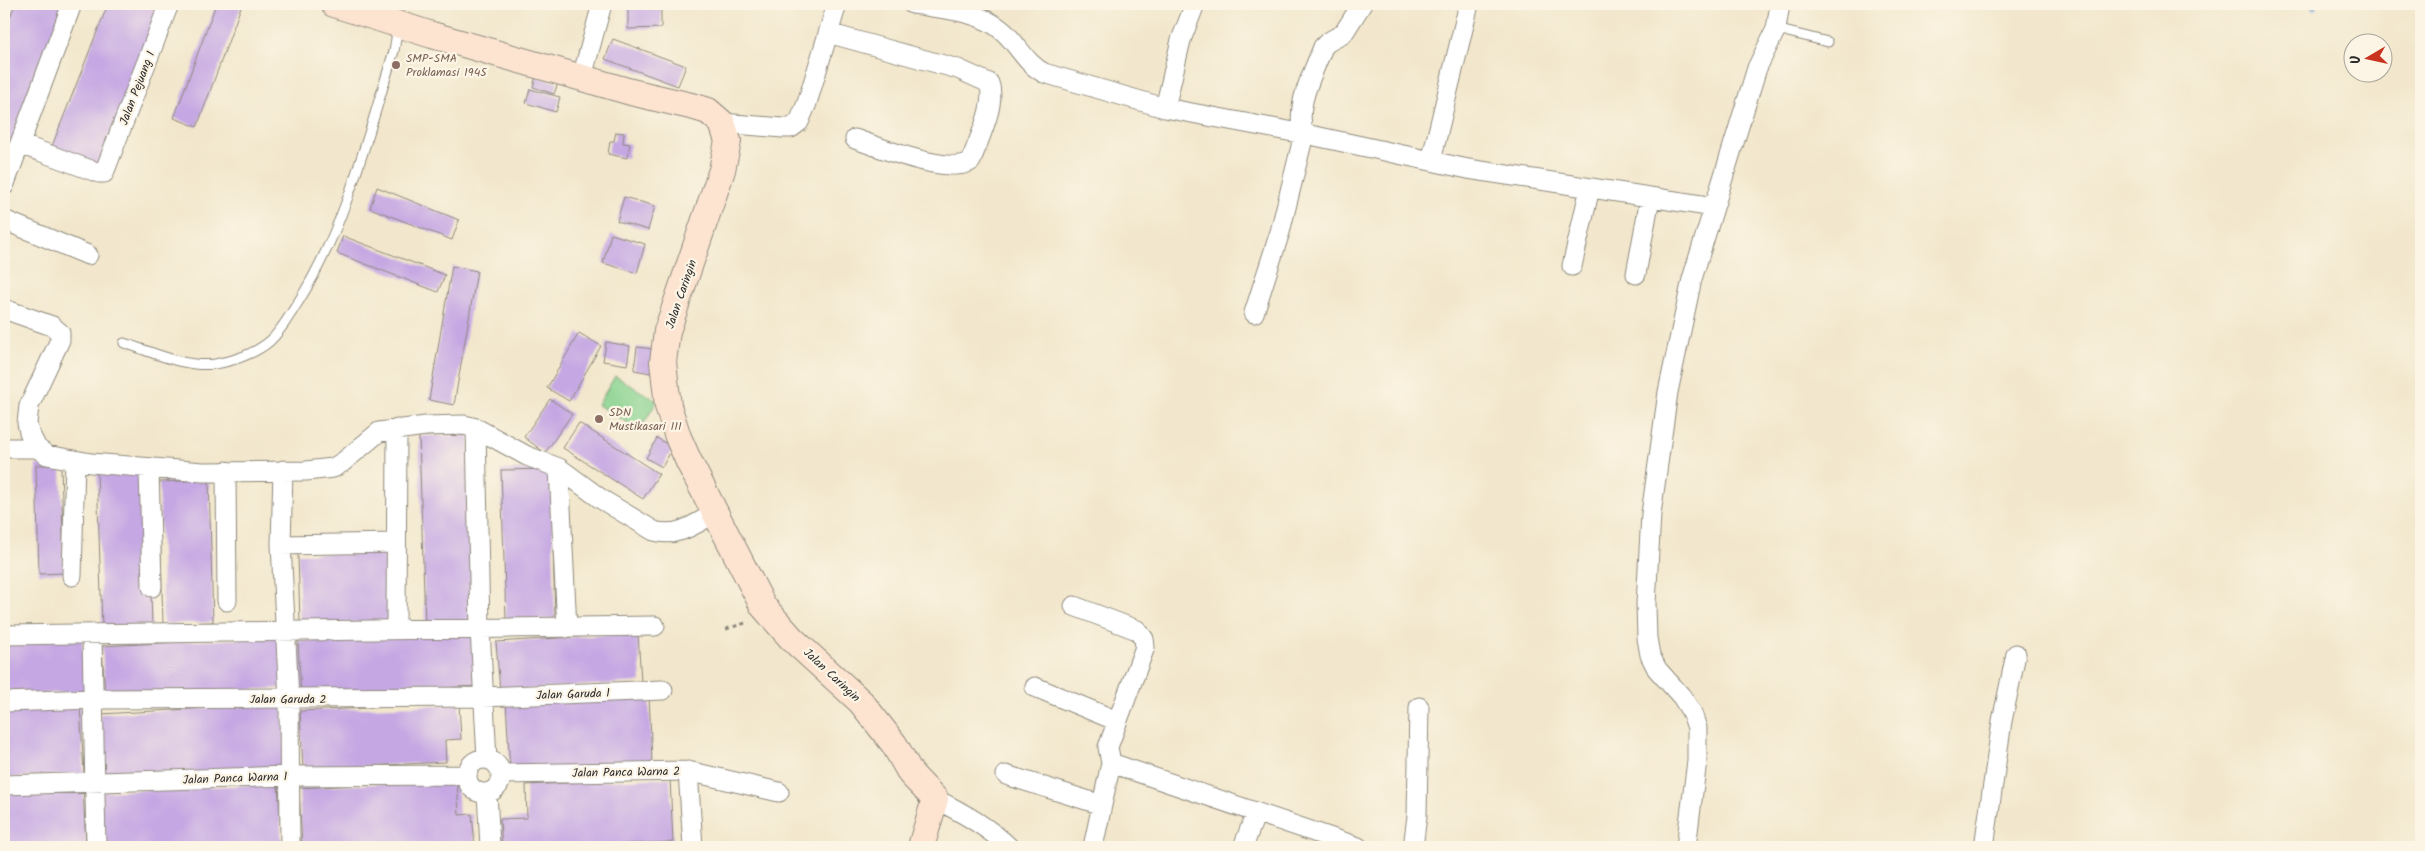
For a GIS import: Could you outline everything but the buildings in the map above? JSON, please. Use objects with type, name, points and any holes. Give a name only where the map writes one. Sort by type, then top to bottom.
[{"type":"street","points":[[4,186],[72,4]]},
{"type":"street","name":"Jalan Pejuang I","points":[[20,144],[99,173],[104,173],[169,4]]},
{"type":"street","points":[[334,4],[582,77],[708,111],[722,123],[783,128],[791,128],[799,122],[807,103],[837,4]]},
{"type":"street","points":[[582,77],[602,4]]},
{"type":"street","points":[[912,4],[987,20],[1004,32],[1033,68],[1044,74],[1165,108],[1304,134],[1501,175],[1714,207]]},
{"type":"street","points":[[1165,108],[1181,40],[1195,4]]},
{"type":"street","points":[[1254,313],[1280,232],[1304,134],[1301,126],[1301,108],[1323,47],[1343,34],[1362,4]]},
{"type":"street","points":[[1432,161],[1469,4]]},
{"type":"street","points":[[1686,847],[1698,761],[1697,728],[1692,713],[1682,697],[1657,669],[1650,655],[1647,638],[1648,555],[1659,452],[1680,330],[1692,278],[1757,68],[1776,29],[1780,4]]},
{"type":"street","points":[[828,33],[958,69],[989,83],[992,92],[990,105],[971,161],[966,165],[939,164],[854,139]]},
{"type":"street","name":"Jalan Caringin","points":[[722,123],[728,142],[722,170],[667,331],[663,362],[668,406],[678,437],[764,606],[792,638],[861,702],[886,731],[911,774],[935,798]]},
{"type":"street","points":[[1572,266],[1590,188]]},
{"type":"street","points":[[1636,274],[1650,198]]},
{"type":"street","points":[[4,220],[88,255]]},
{"type":"street","points":[[4,309],[52,326],[60,334],[60,340],[47,372],[30,406],[27,423],[37,448],[47,455],[149,468],[226,472],[306,471],[333,468],[344,462],[379,432],[451,424],[476,428],[527,456],[559,468],[601,499],[654,531],[673,534],[680,532],[715,513]]},
{"type":"street","points":[[476,428],[480,629],[487,759]]},
{"type":"street","points":[[396,628],[398,429]]},
{"type":"street","points":[[4,448],[37,448]]},
{"type":"street","points":[[72,576],[75,460]]},
{"type":"street","points":[[149,468],[152,587]]},
{"type":"street","points":[[559,468],[567,628]]},
{"type":"street","points":[[282,470],[281,545],[288,699],[290,847]]},
{"type":"street","points":[[226,472],[227,601]]},
{"type":"street","points":[[281,545],[396,543]]},
{"type":"street","points":[[1074,606],[1137,630],[1144,639],[1145,647],[1108,747],[1111,764],[1093,847]]},
{"type":"street","points":[[4,635],[396,628],[480,629],[655,626]]},
{"type":"street","points":[[92,634],[96,847]]},
{"type":"street","points":[[1984,847],[2002,721],[2016,654]]},
{"type":"street","points":[[1035,687],[1118,720]]},
{"type":"street","name":"Jalan Garuda 1","points":[[483,697],[663,690]]},
{"type":"street","name":"Jalan Garuda 2","points":[[4,702],[93,699],[483,697]]},
{"type":"street","points":[[1413,847],[1417,816],[1419,707]]},
{"type":"street","points":[[487,759],[496,764],[501,774],[496,788],[487,793],[479,793],[472,789],[466,776],[475,761],[487,759]]},
{"type":"street","points":[[1111,764],[1256,813],[1327,843],[1358,847]]},
{"type":"street","points":[[688,771],[693,847]]},
{"type":"street","name":"Jalan Panca Warna 2","points":[[501,774],[688,771],[779,792]]},
{"type":"street","points":[[1006,775],[1102,805]]},
{"type":"street","name":"Jalan Panca Warna 1","points":[[4,785],[290,776],[466,776]]},
{"type":"street","points":[[487,793],[490,847]]},
{"type":"street","points":[[921,847],[935,798],[961,811],[985,827],[1009,847]]},
{"type":"street","points":[[1243,847],[1256,813]]},
{"type":"lane","points":[[124,343],[186,363],[199,365],[227,362],[258,349],[272,340],[307,287],[324,255],[347,203],[394,51],[398,24]]},
{"type":"lane","points":[[1776,29],[1828,42]]},
{"type":"green space","points":[[615,376],[657,401],[640,430],[598,405]]},
{"type":"waterway","points":[[2312,4],[2315,7]]},
{"type":"place","name":"SMP-SMA Proklamasi 1945","points":[[396,65]]},
{"type":"place","name":"SDN Mustikasari III","points":[[599,419]]}]
